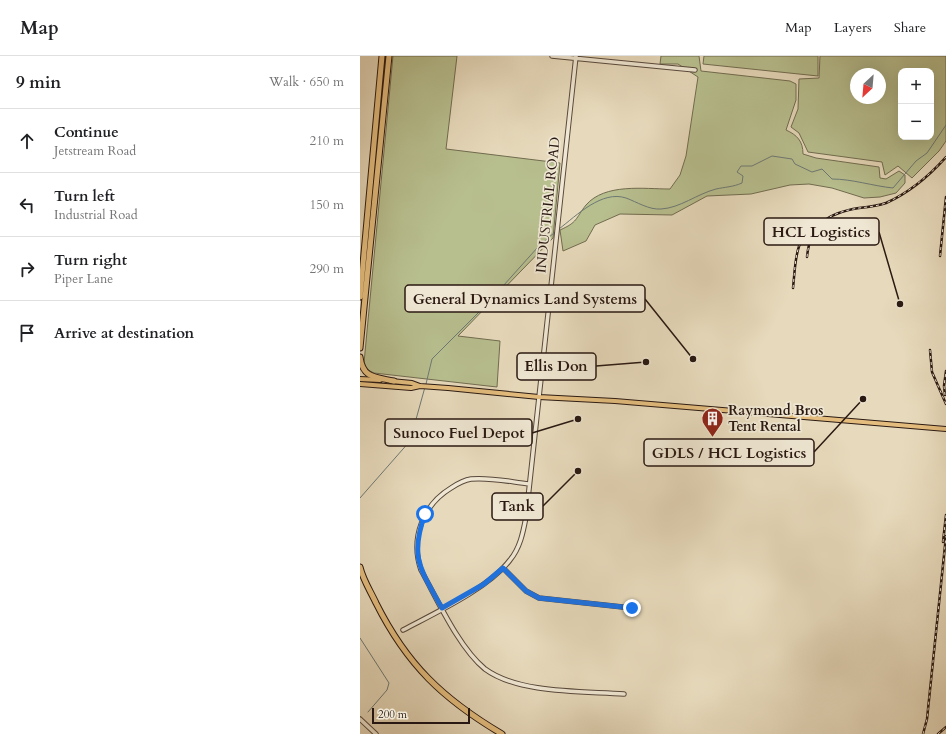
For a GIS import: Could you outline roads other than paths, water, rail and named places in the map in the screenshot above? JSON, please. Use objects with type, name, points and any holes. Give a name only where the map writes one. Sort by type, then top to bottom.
[{"type":"highway","points":[[360,297],[382,56]]},
{"type":"highway","points":[[360,348],[389,56]]},
{"type":"highway","points":[[360,357],[361,367],[368,374],[394,381]]},
{"type":"highway","points":[[360,567],[389,629],[420,672],[452,701],[502,734]]},
{"type":"main road","points":[[360,379],[394,381],[412,383],[420,386],[539,397],[622,402],[946,429]]},
{"type":"main road","points":[[360,384],[411,388],[420,386]]},
{"type":"street","points":[[552,56],[575,57],[695,70]]},
{"type":"street","name":"INDUSTRIAL ROAD","points":[[403,630],[484,584],[511,559],[522,536],[539,397],[575,57]]},
{"type":"street","points":[[529,484],[481,479],[469,480],[442,493],[432,502],[425,514],[419,530],[417,560],[421,570],[455,632],[474,657],[486,669],[516,684],[535,687],[624,694]]},
{"type":"street","points":[[503,568],[526,591],[539,598],[632,608]]},
{"type":"street","points":[[360,719],[376,734]]},
{"type":"waterway","points":[[559,229],[590,205],[617,196],[657,209],[682,204],[716,189],[742,183],[743,176],[737,172],[741,166],[752,166],[772,156],[792,159],[795,164],[812,172],[822,169],[832,179],[847,180],[893,188],[916,161],[927,153],[946,125]]},
{"type":"waterway","points":[[426,384],[432,359],[486,305],[538,247],[555,232]]},
{"type":"waterway","points":[[360,498],[410,441],[425,387]]},
{"type":"waterway","points":[[360,638],[389,683],[387,690],[368,712]]},
{"type":"railway","points":[[807,257],[812,236],[822,222],[838,213],[879,205],[894,199],[918,183],[946,157]]},
{"type":"railway","points":[[940,256],[946,197]]},
{"type":"railway","points":[[793,288],[796,259],[800,243],[804,235],[818,222]]},
{"type":"railway","points":[[930,350],[932,372],[946,404]]},
{"type":"railway","points":[[945,395],[944,386],[946,371]]},
{"type":"railway","points":[[943,542],[946,515]]},
{"type":"railway","points":[[923,734],[927,719],[946,536]]},
{"type":"railway","points":[[938,734],[946,727]]},
{"type":"place","name":"HCL Logistics","points":[[900,304]]},
{"type":"place","name":"General Dynamics Land Systems","points":[[693,359]]},
{"type":"place","name":"Ellis Don","points":[[646,362]]},
{"type":"place","name":"GDLS / HCL Logistics","points":[[863,399]]},
{"type":"place","name":"Sunoco Fuel Depot","points":[[578,419]]},
{"type":"place","name":"Raymond Bros Tent Rental","points":[[713,438]]},
{"type":"place","name":"Tank","points":[[578,471]]}]
